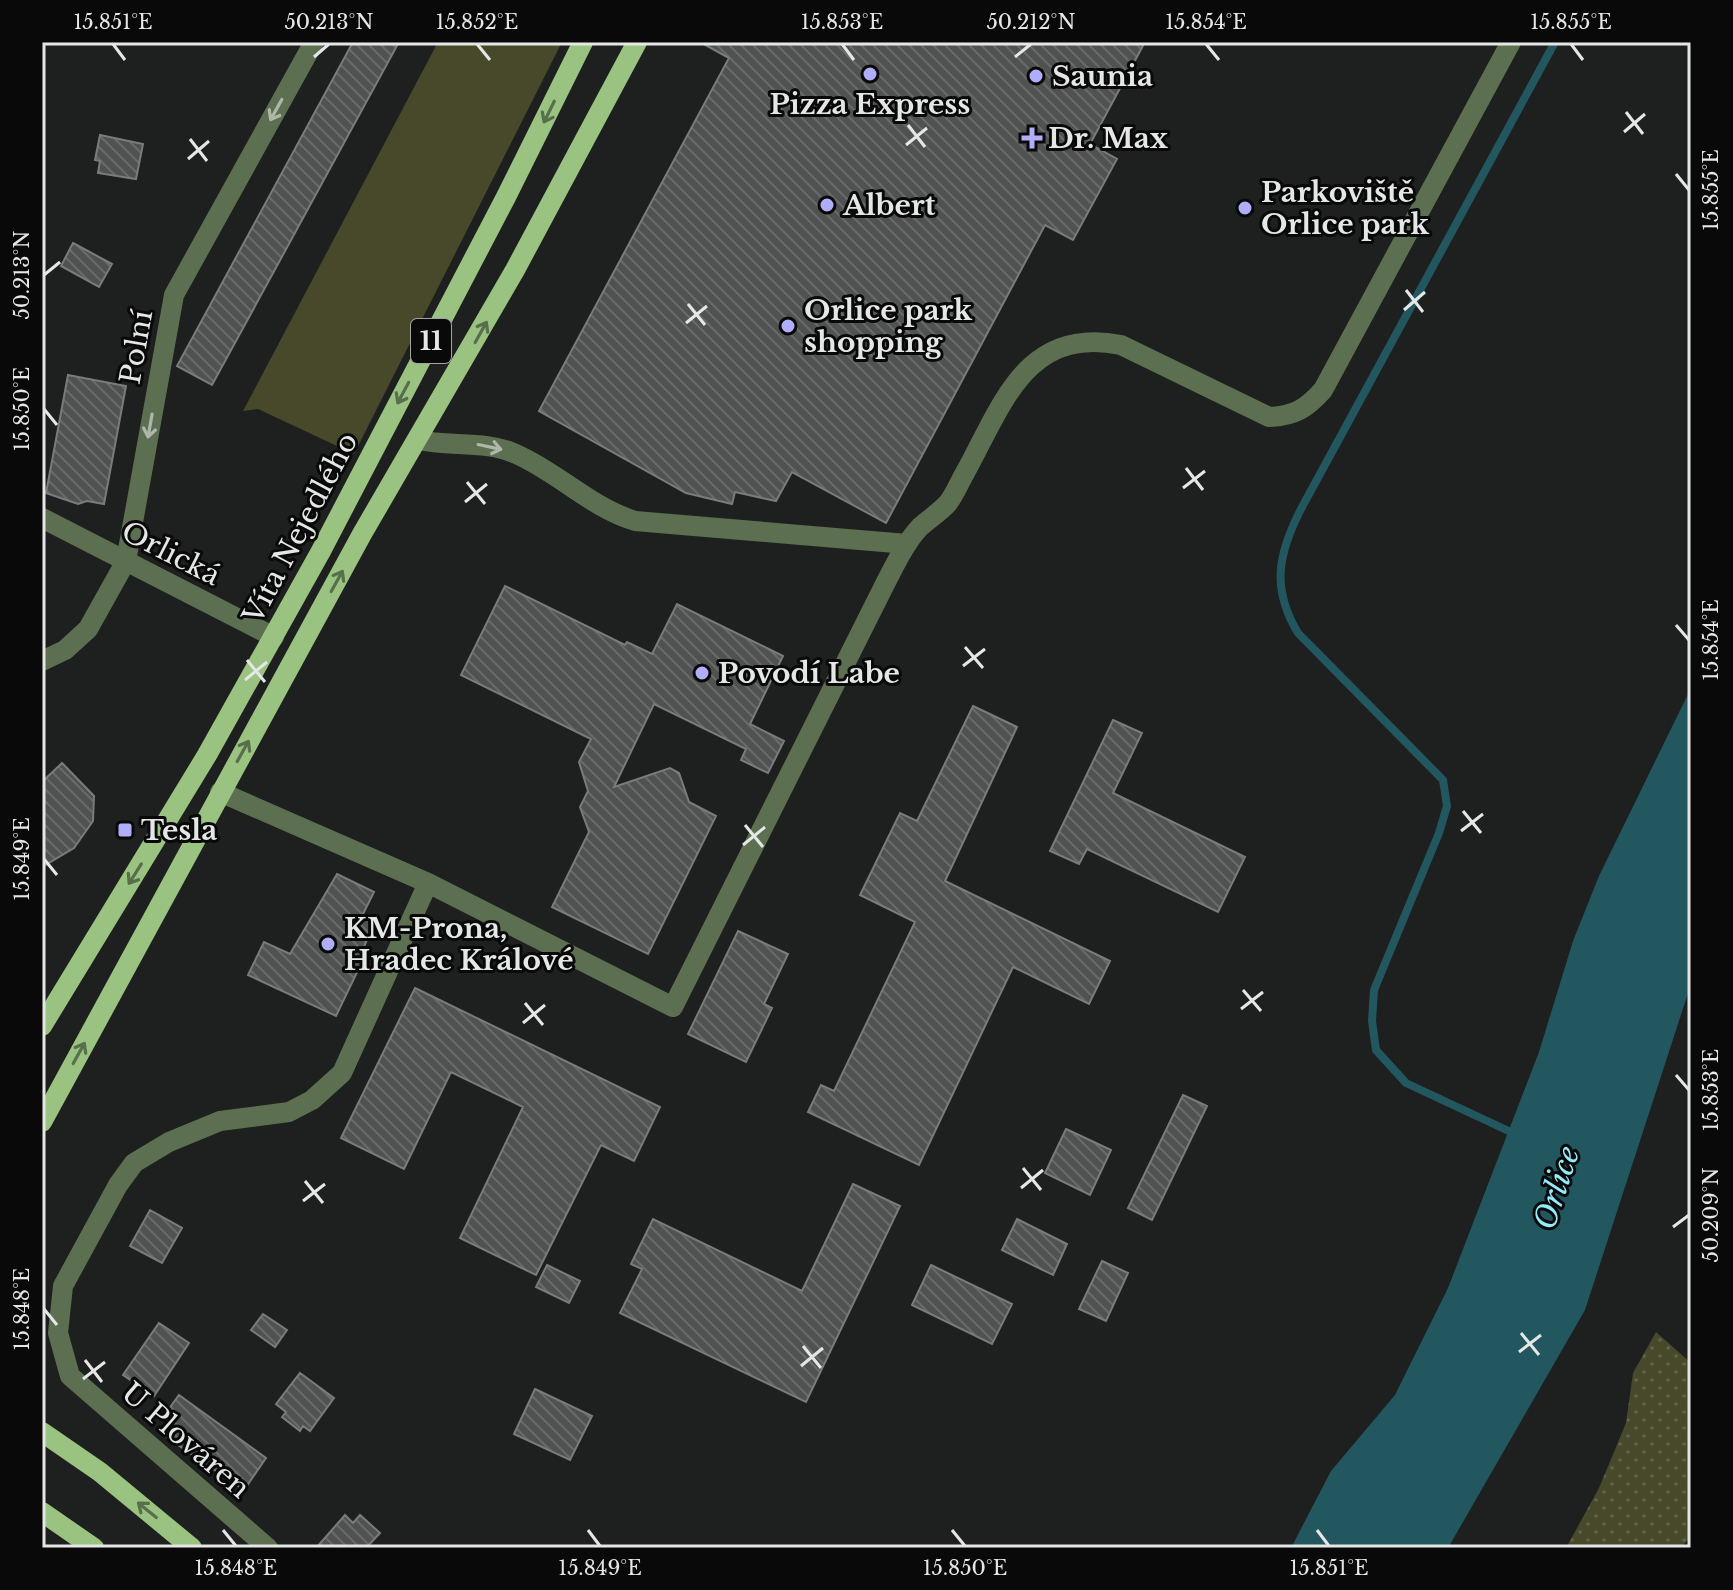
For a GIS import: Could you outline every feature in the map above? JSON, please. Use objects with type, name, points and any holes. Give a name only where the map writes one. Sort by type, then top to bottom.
[{"type":"main road","name":"Víta Nejedlého","points":[[42,1026],[187,790],[274,637],[506,197],[583,42]]},
{"type":"main road","name":"Víta Nejedlého","points":[[42,1122],[220,792],[515,270],[637,42]]},
{"type":"main road","points":[[42,1432],[100,1472],[192,1548]]},
{"type":"main road","points":[[42,1512],[94,1548]]},
{"type":"street","name":"Polní","points":[[42,661],[65,650],[88,629],[126,561],[174,295],[314,42]]},
{"type":"street","points":[[220,792],[428,883],[673,1007],[907,544],[948,503],[1014,382],[1034,361],[1069,344],[1104,342],[1121,345],[1261,414],[1287,416],[1307,408],[1323,390],[1511,42]]},
{"type":"street","points":[[418,440],[495,447],[518,455],[608,512],[635,521],[907,544]]},
{"type":"street","name":"Orlická","points":[[42,518],[274,637]]},
{"type":"street","name":"U Plováren","points":[[268,1548],[70,1376],[60,1353],[58,1333],[63,1286],[118,1185],[134,1163],[169,1142],[220,1121],[289,1112],[312,1100],[342,1073],[428,883]]},
{"type":"green space","points":[[438,42],[562,42],[354,454],[258,409],[243,411]]},
{"type":"green space","points":[[1656,1332],[1691,1363],[1691,1536],[1681,1548],[1566,1548],[1599,1488],[1626,1423],[1633,1373]]},
{"type":"water","name":"Orlice","points":[[1691,688],[1691,984],[1585,1310],[1448,1548],[1291,1548],[1331,1471],[1395,1395],[1448,1288],[1539,1052],[1573,941],[1599,876]]},
{"type":"building","points":[[353,42],[399,42],[212,385],[177,366]]},
{"type":"building","name":"Orlice park shopping","points":[[700,42],[1145,42],[1090,144],[1117,159],[1073,240],[1045,225],[886,523],[792,472],[776,501],[735,492],[732,504],[686,493],[539,411],[729,58]]},
{"type":"building","points":[[100,135],[143,144],[136,179],[98,173],[100,161],[95,160]]},
{"type":"building","points":[[73,243],[112,264],[99,287],[61,266]]},
{"type":"building","points":[[68,375],[126,386],[104,504],[87,501],[78,504],[46,493]]},
{"type":"building","points":[[505,586],[625,645],[627,642],[652,654],[677,604],[783,656],[750,724],[784,741],[768,773],[741,760],[746,749],[654,704],[614,787],[670,768],[679,773],[689,802],[716,816],[648,954],[552,907],[589,832],[580,807],[588,791],[579,762],[591,739],[461,675]]},
{"type":"building","points":[[973,706],[1017,727],[945,881],[1110,961],[1089,1004],[1013,967],[919,1165],[808,1112],[821,1085],[834,1091],[915,922],[860,895],[900,813],[917,821]]},
{"type":"building","points":[[1113,720],[1142,733],[1113,793],[1245,857],[1218,912],[1087,849],[1079,864],[1050,851]]},
{"type":"building","points":[[62,763],[94,796],[93,821],[74,848],[42,867],[42,782]]},
{"type":"building","points":[[337,874],[374,892],[362,916],[375,922],[358,960],[362,962],[336,1016],[248,975],[264,942],[290,954]]},
{"type":"building","points":[[738,931],[788,954],[764,1004],[772,1008],[746,1062],[688,1034]]},
{"type":"building","points":[[415,988],[660,1107],[634,1161],[601,1145],[536,1275],[460,1238],[523,1107],[451,1072],[404,1169],[341,1138]]},
{"type":"building","points":[[1183,1095],[1207,1106],[1152,1220],[1128,1208]]},
{"type":"building","points":[[1066,1129],[1111,1150],[1090,1195],[1045,1173]]},
{"type":"building","points":[[853,1184],[900,1206],[806,1402],[620,1313],[642,1269],[631,1264],[653,1219],[802,1291]]},
{"type":"building","points":[[150,1210],[182,1228],[162,1263],[130,1246]]},
{"type":"building","points":[[1017,1219],[1067,1244],[1053,1275],[1002,1250]]},
{"type":"building","points":[[1102,1261],[1128,1273],[1106,1321],[1079,1309]]},
{"type":"building","points":[[547,1265],[580,1281],[569,1303],[536,1287]]},
{"type":"building","points":[[931,1265],[1012,1304],[992,1344],[912,1305]]},
{"type":"building","points":[[263,1314],[287,1330],[275,1347],[251,1330]]},
{"type":"building","points":[[159,1323],[189,1343],[154,1396],[123,1375]]},
{"type":"building","points":[[300,1373],[334,1398],[310,1431],[303,1426],[300,1431],[282,1417],[286,1412],[276,1404]]},
{"type":"building","points":[[535,1389],[592,1416],[570,1460],[514,1434]]},
{"type":"building","points":[[179,1395],[266,1458],[244,1490],[162,1434],[174,1418],[166,1413]]},
{"type":"building","points":[[345,1515],[353,1523],[360,1515],[380,1533],[366,1548],[316,1548]]},
{"type":"waterway","points":[[1515,1134],[1406,1083],[1376,1050],[1372,1021],[1374,990],[1439,833],[1447,806],[1443,780],[1298,633],[1284,601],[1281,571],[1287,541],[1301,509],[1555,42]]},
{"type":"place","name":"Pizza Express","points":[[870,74]]},
{"type":"place","name":"Saunia","points":[[1036,76]]},
{"type":"place","name":"Dr. Max","points":[[1032,138]]},
{"type":"place","name":"Albert","points":[[827,205]]},
{"type":"place","name":"Parkoviště Orlice park","points":[[1245,208]]},
{"type":"place","name":"Orlice park shopping","points":[[788,326]]},
{"type":"place","name":"Povodí Labe","points":[[702,673]]},
{"type":"place","name":"Tesla","points":[[125,830]]},
{"type":"place","name":"KM-Prona, Hradec Králové","points":[[328,944]]}]
